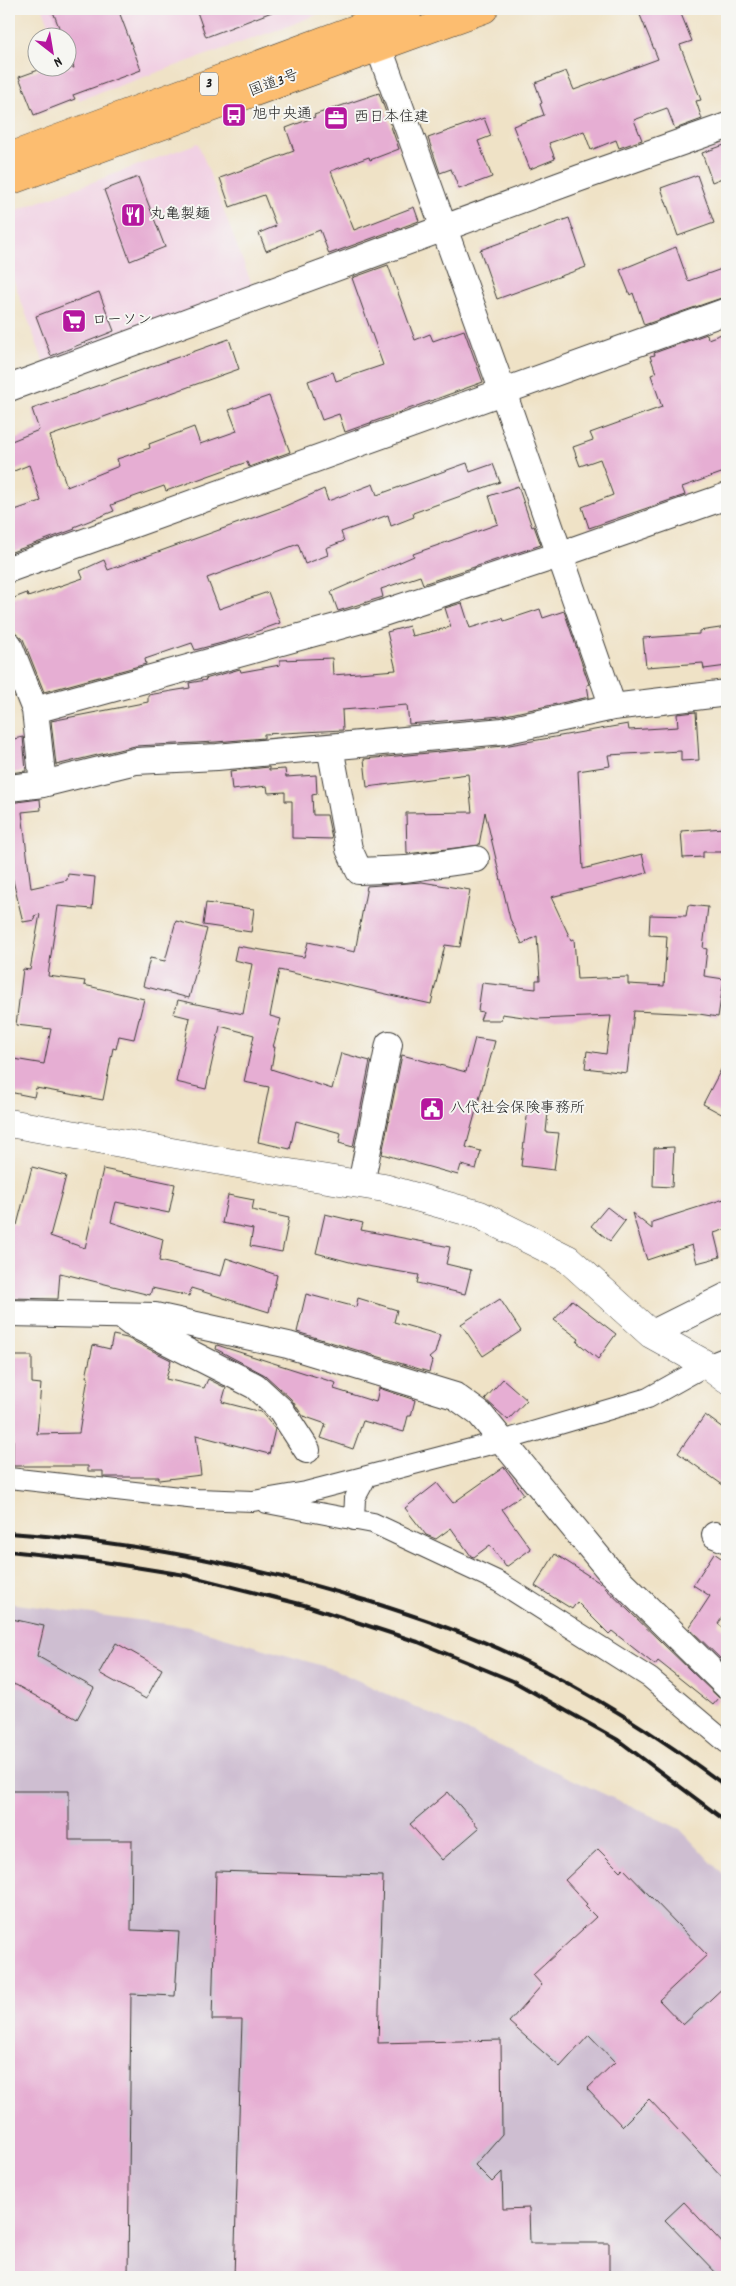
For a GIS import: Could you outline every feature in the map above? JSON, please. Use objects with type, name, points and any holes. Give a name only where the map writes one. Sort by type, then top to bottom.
[{"type":"highway","name":"国道3号","points":[[9,181],[408,9]]},
{"type":"highway","name":"国道3号","points":[[9,157],[371,25],[484,9]]},
{"type":"street","points":[[371,25],[503,392],[613,707]]},
{"type":"street","points":[[9,388],[443,228],[727,126]]},
{"type":"street","points":[[9,569],[727,311]]},
{"type":"street","points":[[35,710],[365,619],[559,555],[727,496]]},
{"type":"street","points":[[9,645],[35,710],[43,784]]},
{"type":"street","points":[[9,788],[43,784],[136,761],[217,757],[502,731],[613,707],[727,693]]},
{"type":"street","points":[[330,747],[349,849],[359,872],[406,869],[476,859]]},
{"type":"street","points":[[361,1184],[389,1044]]},
{"type":"street","points":[[9,1123],[361,1184],[431,1200],[480,1215],[568,1259],[651,1334],[720,1367]]},
{"type":"street","points":[[651,1334],[727,1296]]},
{"type":"street","points":[[9,1313],[155,1316],[288,1345],[455,1396],[480,1414],[608,1569],[727,1686]]},
{"type":"street","points":[[121,1315],[131,1323],[255,1386],[280,1410],[307,1450]]},
{"type":"street","points":[[253,1501],[306,1492],[502,1441],[648,1398],[720,1367]]},
{"type":"street","points":[[354,1520],[355,1498],[367,1476]]},
{"type":"street","points":[[9,1478],[196,1499],[253,1501],[373,1524],[499,1582],[601,1644],[650,1678],[727,1743]]},
{"type":"shaded area","points":[[43,9],[330,9],[294,24],[79,100],[70,78],[78,78],[78,28],[50,28]]},
{"type":"shaded area","points":[[198,143],[253,288],[45,366],[9,268],[9,213]]},
{"type":"shaded area","points":[[9,1603],[190,1627],[333,1669],[680,1829],[727,1879],[727,2277],[9,2277]]},
{"type":"building","points":[[52,9],[118,9],[141,70],[73,95],[75,99],[34,115],[19,77],[28,74],[28,78],[78,78],[78,28],[59,28]]},
{"type":"building","points":[[196,9],[277,9],[277,10],[206,37]]},
{"type":"building","points":[[657,9],[679,9],[692,41],[680,45],[701,100],[696,101],[702,119],[675,129],[667,108],[634,120],[642,140],[619,148],[616,140],[591,150],[584,131],[549,143],[555,159],[530,169],[513,126],[544,115],[535,83],[566,71],[574,90],[658,59],[640,15]]},
{"type":"building","points":[[379,93],[399,149],[370,160],[369,157],[331,171],[354,230],[414,207],[419,221],[329,254],[320,230],[266,251],[259,233],[276,226],[264,195],[230,207],[220,178],[294,151],[286,128],[315,117],[314,115]]},
{"type":"building","points":[[484,118],[491,136],[478,141],[492,177],[459,189],[451,169],[440,173],[428,138]]},
{"type":"building","points":[[727,144],[727,176],[712,182],[702,153]]},
{"type":"building","points":[[697,175],[714,223],[678,236],[661,188]]},
{"type":"building","points":[[138,177],[165,247],[130,261],[104,190]]},
{"type":"building","points":[[569,218],[586,267],[497,299],[480,250]]},
{"type":"building","points":[[676,247],[688,281],[727,267],[727,296],[644,325],[633,293],[630,295],[620,270]]},
{"type":"building","points":[[388,265],[415,340],[430,334],[433,341],[464,330],[483,382],[345,432],[339,414],[322,420],[308,381],[333,372],[336,381],[383,365],[352,278]]},
{"type":"building","points":[[99,292],[114,331],[51,356],[36,316]]},
{"type":"building","points":[[727,332],[727,471],[682,487],[685,495],[589,528],[582,507],[613,495],[600,459],[580,466],[573,447],[593,440],[590,433],[662,407],[651,375],[656,373],[650,356],[655,355],[654,353],[707,334],[708,339]]},
{"type":"building","points":[[229,339],[239,369],[50,436],[67,487],[119,466],[117,459],[150,448],[149,444],[194,427],[200,444],[237,431],[229,410],[269,396],[290,452],[249,467],[247,462],[166,491],[164,486],[111,505],[114,511],[74,527],[75,529],[9,553],[9,512],[41,501],[29,465],[9,473],[9,442],[39,430],[32,409]]},
{"type":"building","points":[[467,463],[470,472],[493,464],[500,482],[413,513],[414,517],[391,526],[388,515],[341,532],[344,541],[326,548],[328,555],[305,564],[298,544],[207,578],[219,609],[268,592],[280,623],[233,640],[195,650],[192,643],[145,659],[146,664],[44,692],[23,639],[15,632],[9,616],[9,600],[27,593],[28,597],[83,578],[80,571],[104,560],[108,570],[283,507],[324,489],[328,501],[373,484],[377,495]]},
{"type":"building","points":[[518,486],[532,527],[534,526],[541,545],[423,584],[420,576],[381,589],[383,597],[338,611],[331,592],[414,556],[413,554],[498,524],[489,496]]},
{"type":"building","points":[[462,603],[470,628],[503,618],[504,621],[540,609],[543,618],[564,611],[589,684],[587,685],[589,697],[501,716],[409,724],[407,705],[342,710],[343,730],[264,734],[264,738],[216,742],[135,746],[56,765],[51,721],[148,702],[148,695],[190,688],[189,683],[206,680],[240,669],[241,672],[280,665],[280,660],[332,658],[333,675],[396,670],[387,632],[409,626],[412,636],[451,627],[445,608]]},
{"type":"building","points":[[727,627],[727,666],[704,669],[703,663],[646,667],[643,638],[699,634],[699,631]]},
{"type":"building","points":[[696,712],[699,760],[681,761],[681,751],[608,755],[610,766],[578,771],[583,869],[642,854],[647,873],[551,897],[571,940],[574,939],[577,979],[628,977],[628,984],[664,986],[667,936],[649,935],[650,915],[686,916],[688,905],[708,907],[703,948],[707,949],[704,976],[724,979],[718,1017],[699,1014],[634,1011],[627,1073],[585,1068],[587,1051],[606,1054],[611,1016],[537,1019],[502,1014],[501,1020],[480,1020],[483,1012],[478,1011],[482,983],[536,989],[536,980],[540,980],[537,936],[522,944],[510,919],[485,812],[479,845],[407,854],[406,813],[472,812],[468,774],[367,787],[364,759],[504,746],[628,724],[629,730],[678,727],[677,714]]},
{"type":"building","points":[[23,737],[26,771],[9,773],[9,740]]},
{"type":"building","points":[[269,767],[269,770],[285,769],[286,777],[316,775],[317,794],[312,795],[313,815],[327,815],[332,839],[292,838],[292,801],[285,801],[285,792],[268,793],[267,786],[232,790],[230,771]]},
{"type":"building","points":[[40,799],[41,810],[22,812],[31,888],[67,880],[68,874],[95,877],[92,909],[58,906],[48,976],[85,981],[84,985],[144,999],[134,1039],[119,1036],[116,1049],[113,1048],[103,1100],[36,1088],[34,1097],[9,1092],[14,1059],[44,1064],[51,1029],[16,1025],[23,969],[30,970],[40,914],[34,916],[35,920],[23,922],[11,872],[9,872],[9,803]]},
{"type":"building","points":[[725,828],[725,852],[703,852],[703,857],[683,858],[681,831]]},
{"type":"building","points":[[422,882],[470,890],[460,947],[445,945],[431,1004],[279,970],[270,1016],[281,1019],[273,1047],[275,1047],[271,1069],[332,1089],[341,1053],[370,1061],[353,1147],[339,1143],[341,1133],[296,1121],[290,1149],[258,1142],[269,1087],[244,1082],[254,1035],[220,1026],[206,1089],[176,1082],[190,1018],[174,1014],[178,1000],[243,1014],[252,964],[234,960],[237,946],[304,957],[308,942],[355,952],[367,886]]},
{"type":"building","points":[[206,903],[254,909],[251,932],[203,925]]},
{"type":"building","points":[[176,921],[207,929],[189,998],[143,986],[150,958],[165,961]]},
{"type":"building","name":"八代社会保険事務所","points":[[475,1038],[495,1041],[466,1147],[481,1151],[476,1169],[461,1165],[458,1175],[382,1154],[402,1055],[466,1072]]},
{"type":"building","points":[[727,1058],[727,1117],[703,1104]]},
{"type":"building","points":[[529,1101],[549,1103],[546,1132],[559,1133],[554,1170],[521,1166]]},
{"type":"building","points":[[674,1147],[672,1187],[653,1186],[654,1148]]},
{"type":"building","points":[[32,1167],[66,1176],[50,1236],[85,1248],[103,1169],[175,1184],[169,1213],[116,1202],[111,1222],[163,1239],[159,1261],[221,1276],[226,1258],[277,1275],[269,1312],[191,1288],[189,1296],[152,1288],[150,1295],[60,1273],[58,1299],[9,1298],[9,1222],[17,1225]]},
{"type":"building","points":[[228,1195],[254,1200],[252,1210],[289,1218],[282,1252],[250,1246],[253,1229],[222,1223]]},
{"type":"building","points":[[724,1199],[727,1212],[727,1229],[714,1233],[720,1257],[697,1263],[692,1245],[647,1260],[632,1213],[652,1229],[652,1222]]},
{"type":"building","points":[[607,1207],[625,1221],[610,1241],[591,1226]]},
{"type":"building","points":[[325,1214],[363,1223],[361,1230],[450,1247],[446,1264],[471,1270],[465,1294],[417,1283],[419,1275],[361,1265],[316,1253]]},
{"type":"building","points":[[306,1294],[356,1307],[358,1298],[397,1310],[394,1322],[440,1335],[435,1353],[429,1358],[432,1361],[429,1372],[297,1332]]},
{"type":"building","points":[[500,1299],[521,1331],[483,1356],[461,1324]]},
{"type":"building","points":[[572,1300],[616,1334],[598,1359],[577,1342],[579,1339],[554,1320]]},
{"type":"building","points":[[113,1335],[127,1338],[171,1360],[166,1379],[204,1388],[208,1379],[226,1388],[222,1402],[261,1412],[275,1429],[269,1454],[196,1435],[201,1475],[159,1480],[159,1477],[103,1477],[103,1471],[88,1471],[88,1466],[13,1466],[13,1408],[9,1407],[9,1356],[32,1356],[32,1383],[41,1384],[37,1434],[79,1433],[88,1377],[86,1377],[93,1345],[110,1349]]},
{"type":"building","points":[[217,1345],[336,1383],[334,1389],[376,1402],[379,1388],[415,1400],[411,1416],[408,1416],[404,1432],[363,1421],[353,1449],[321,1438],[326,1424],[303,1416],[291,1399],[265,1375],[216,1349]]},
{"type":"building","points":[[503,1379],[527,1400],[508,1420],[485,1399]]},
{"type":"building","points":[[705,1415],[727,1431],[727,1488],[678,1453]]},
{"type":"building","points":[[504,1467],[524,1494],[502,1509],[531,1549],[506,1567],[490,1545],[474,1557],[471,1556],[451,1528],[436,1539],[426,1535],[405,1508],[437,1483],[453,1503]]},
{"type":"building","points":[[714,1553],[727,1562],[727,1610],[718,1624],[727,1631],[727,1665],[689,1628],[710,1596],[693,1585]]},
{"type":"building","points":[[555,1554],[600,1583],[719,1698],[713,1705],[658,1661],[655,1665],[612,1631],[609,1634],[577,1602],[572,1609],[535,1586]]},
{"type":"building","points":[[12,1619],[44,1626],[37,1656],[94,1688],[77,1719],[16,1685],[9,1684],[9,1636]]},
{"type":"building","points":[[116,1643],[162,1669],[146,1699],[99,1673]]},
{"type":"building","points":[[9,1791],[69,1791],[69,1840],[132,1840],[131,1930],[179,1932],[175,1996],[131,1994],[128,2277],[9,2277],[12,1861],[9,1861]]},
{"type":"building","points":[[448,1792],[479,1828],[442,1860],[410,1824]]},
{"type":"building","points":[[598,1849],[620,1871],[623,1868],[707,1955],[659,2000],[683,2025],[727,1984],[727,2182],[649,2099],[622,2126],[587,2089],[615,2062],[589,2035],[560,2067],[509,2022],[542,1985],[533,1975],[596,1917],[565,1880]]},
{"type":"building","points":[[216,1871],[383,1876],[378,2043],[501,2040],[502,2134],[475,2165],[492,2182],[502,2172],[503,2209],[529,2208],[530,2243],[609,2243],[609,2277],[234,2277],[242,2020],[212,2020]]},
{"type":"building","points":[[684,2202],[727,2248],[727,2277],[720,2277],[665,2220]]},
{"type":"railway","points":[[9,1533],[100,1542],[237,1566],[371,1602],[465,1634],[574,1686],[652,1734],[727,1787]]},
{"type":"railway","points":[[9,1551],[91,1560],[185,1575],[304,1605],[418,1642],[513,1681],[618,1740],[727,1822]]},
{"type":"place","name":"旭中央通","points":[[234,115]]},
{"type":"place","name":"西日本住建","points":[[336,118]]},
{"type":"place","name":"丸亀製麺","points":[[133,215]]},
{"type":"place","name":"ローソン","points":[[74,321]]},
{"type":"place","name":"八代社会保険事務所","points":[[432,1109]]}]
